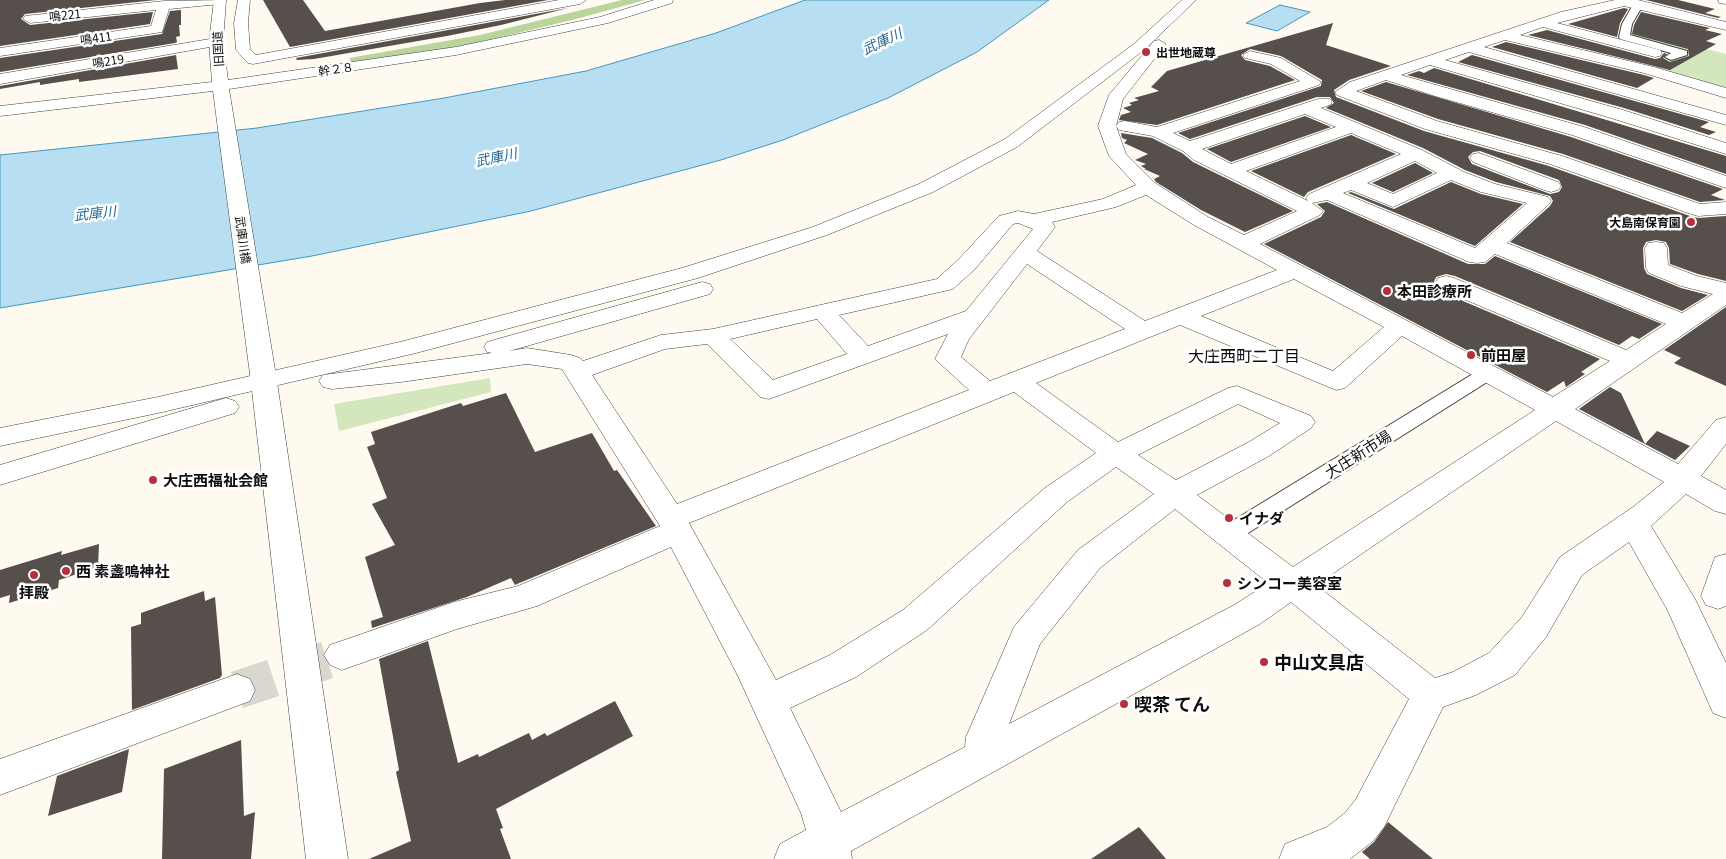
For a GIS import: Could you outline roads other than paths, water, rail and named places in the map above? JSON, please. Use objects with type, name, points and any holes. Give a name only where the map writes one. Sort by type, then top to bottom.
[{"type":"street","name":"鳴221","points":[[30,19],[114,5],[164,5],[220,0]]},
{"type":"street","name":"旧国道","points":[[220,0],[216,42],[222,92]]},
{"type":"street","points":[[244,0],[241,23],[243,50],[253,60],[580,0]]},
{"type":"street","name":"幹２８","points":[[0,111],[222,92],[456,51],[603,20],[666,0]]},
{"type":"street","points":[[0,437],[264,382],[407,348],[690,273],[820,231],[926,188],[1011,144],[1138,47],[1190,0]]},
{"type":"street","points":[[1632,2],[1624,37],[1683,53],[1642,68]]},
{"type":"street","points":[[1346,94],[1343,90],[1580,10],[1632,2],[1726,26]]},
{"type":"street","name":"鳴411","points":[[5,51],[157,29],[164,5]]},
{"type":"street","points":[[5,51],[30,19],[37,6]]},
{"type":"street","points":[[1708,6],[1726,10]]},
{"type":"street","points":[[1629,20],[1647,24]]},
{"type":"street","points":[[1542,23],[1671,57]]},
{"type":"street","points":[[1159,28],[1163,29],[1162,41],[1116,98],[1107,126],[1118,156],[1148,187],[1200,222],[1488,373],[1726,503]]},
{"type":"street","points":[[1506,36],[1642,68],[1726,93]]},
{"type":"street","name":"鳴219","points":[[0,78],[216,42]]},
{"type":"street","points":[[1470,48],[1640,94],[1726,120]]},
{"type":"street","points":[[1158,132],[1313,82],[1276,61],[1250,55]]},
{"type":"street","points":[[1432,61],[1604,110],[1726,149]]},
{"type":"street","points":[[1386,75],[1441,93],[1564,127],[1726,182]]},
{"type":"street","points":[[1350,183],[1393,201],[1479,158],[1511,148],[1564,127],[1676,78]]},
{"type":"street","name":"武庫川橋","points":[[222,92],[264,382],[327,859]]},
{"type":"street","points":[[1280,93],[1302,109]]},
{"type":"street","points":[[1190,147],[1346,94],[1431,125],[1584,170],[1698,210],[1726,208]]},
{"type":"street","points":[[1256,100],[1302,109],[1352,127],[1416,154],[1450,172],[1488,188],[1541,201],[1493,245],[1477,257],[1326,193]]},
{"type":"street","points":[[1237,106],[1270,120]]},
{"type":"street","points":[[1180,125],[1212,140]]},
{"type":"street","points":[[1125,126],[1158,132],[1190,147],[1200,156],[1230,171],[1314,210],[1243,244]]},
{"type":"street","points":[[1230,171],[1352,127]]},
{"type":"street","points":[[1301,204],[1416,154]]},
{"type":"street","points":[[1479,158],[1551,186]]},
{"type":"street","points":[[1529,197],[1584,170]]},
{"type":"street","points":[[1032,220],[1109,203],[1148,187]]},
{"type":"street","points":[[401,374],[724,282],[858,232],[948,194]]},
{"type":"street","points":[[577,372],[661,342],[713,336],[945,284],[967,264],[1006,220],[1018,217],[1032,220],[1045,227],[957,338],[948,359],[986,391]]},
{"type":"street","points":[[1493,245],[1685,323]]},
{"type":"street","points":[[1656,248],[1657,268],[1689,281],[1726,290]]},
{"type":"street","points":[[1024,252],[1142,330]]},
{"type":"street","points":[[342,655],[454,616],[525,597],[674,524],[986,391],[1292,271]]},
{"type":"street","points":[[1446,283],[1629,360]]},
{"type":"street","points":[[795,859],[830,850],[984,757],[1229,625],[1726,295]]},
{"type":"street","points":[[822,311],[863,356]]},
{"type":"street","points":[[713,336],[770,391],[974,316]]},
{"type":"street","points":[[1180,316],[1336,382],[1398,327]]},
{"type":"street","points":[[0,475],[224,408],[264,382],[299,384],[401,374],[527,356],[571,363],[674,524],[768,701],[820,810],[830,850]]},
{"type":"street","name":"大庄新市場","points":[[1229,534],[1488,373]]},
{"type":"street","points":[[1014,380],[1229,534],[1430,695]]},
{"type":"street","points":[[768,701],[843,666],[915,620],[1056,495],[1116,454],[1237,394],[1301,422],[1259,449],[1175,494],[1089,559],[1026,637],[985,737],[984,757]]},
{"type":"street","points":[[1300,859],[1341,842],[1359,827],[1370,813],[1430,695],[1463,684],[1502,664],[1534,627],[1571,566],[1633,522],[1675,488],[1681,478],[1726,426]]},
{"type":"street","points":[[1633,522],[1684,608],[1726,702]]},
{"type":"street","points":[[0,777],[237,690]]},
{"type":"water","name":"武庫川","points":[[805,0],[1049,0],[977,52],[888,98],[783,140],[721,160],[531,211],[312,256],[0,308],[0,155],[257,128],[444,98],[586,71],[716,33]]},
{"type":"water","points":[[1280,5],[1310,12],[1277,31],[1246,23]]},
{"type":"tunnel","points":[[237,690],[342,655]]},
{"type":"place","name":"出世地蔵尊","points":[[1146,52]]},
{"type":"place","name":"大島南保育園","points":[[1691,222]]},
{"type":"place","name":"本田診療所","points":[[1387,291]]},
{"type":"place","name":"前田屋","points":[[1471,355]]},
{"type":"place","name":"大庄西福祉会館","points":[[153,480]]},
{"type":"place","name":"イナダ","points":[[1229,518]]},
{"type":"place","name":"西 素盞嗚神社","points":[[66,571]]},
{"type":"place","name":"拝殿","points":[[34,575]]},
{"type":"place","name":"シンコー美容室","points":[[1227,583]]},
{"type":"place","name":"中山文具店","points":[[1264,662]]},
{"type":"place","name":"喫茶 てん","points":[[1124,704]]},
{"type":"district","name":"大庄西町二丁目","points":[[1244,356]]}]
